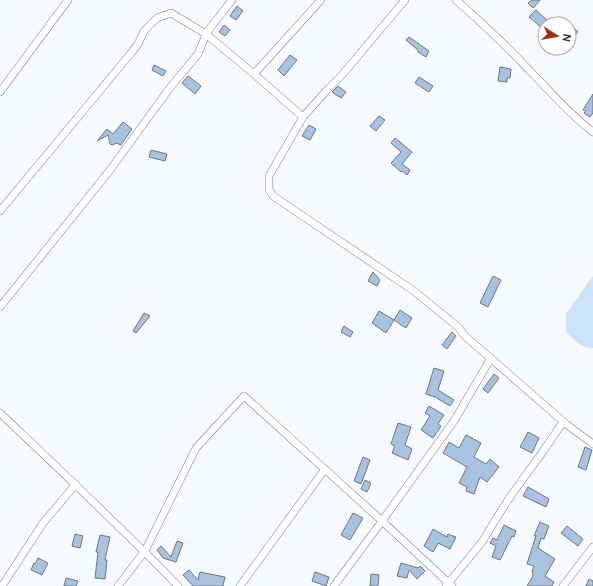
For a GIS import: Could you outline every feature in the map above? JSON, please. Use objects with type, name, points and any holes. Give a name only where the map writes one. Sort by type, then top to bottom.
[{"type":"street","points":[[0,92],[68,0]]},
{"type":"street","points":[[0,307],[110,170],[169,88],[198,54],[206,34],[232,0]]},
{"type":"street","points":[[254,74],[321,0]]},
{"type":"street","points":[[405,0],[342,75],[302,117],[269,176],[269,189],[273,196],[414,291],[458,327],[465,336],[563,422],[593,444]]},
{"type":"street","points":[[456,0],[481,22],[593,132]]},
{"type":"street","points":[[0,211],[132,52],[138,44],[144,31],[157,18],[171,13],[206,34],[302,117]]},
{"type":"street","points":[[334,586],[454,421],[491,358]]},
{"type":"street","points":[[118,586],[145,551],[196,448],[244,396],[382,521],[449,585],[482,542],[510,497],[563,422]]},
{"type":"street","points":[[0,413],[145,551],[178,586]]},
{"type":"street","points":[[240,586],[325,469]]},
{"type":"street","points":[[2,586],[43,523],[76,484]]},
{"type":"street","points":[[563,586],[593,547]]},
{"type":"shaded area","points":[[593,276],[593,348],[589,348],[581,345],[566,332],[566,314]]},
{"type":"building","points":[[532,0],[540,0],[533,8],[528,3]]},
{"type":"building","points":[[237,6],[243,11],[236,20],[230,16]]},
{"type":"building","points":[[536,10],[543,16],[537,16],[537,24],[529,17]]},
{"type":"building","points":[[224,25],[230,30],[225,36],[219,32]]},
{"type":"building","points":[[409,37],[429,51],[426,57],[418,52],[418,50],[406,40]]},
{"type":"building","points":[[290,55],[297,60],[284,76],[278,70]]},
{"type":"building","points":[[154,65],[166,71],[163,76],[152,70]]},
{"type":"building","points":[[500,67],[511,69],[510,78],[507,78],[507,82],[498,81]]},
{"type":"building","points":[[188,76],[201,86],[195,94],[182,83]]},
{"type":"building","points":[[419,77],[433,86],[429,92],[415,83]]},
{"type":"building","points":[[338,86],[346,92],[341,98],[332,92]]},
{"type":"building","points":[[593,94],[593,113],[590,117],[584,113],[586,111],[583,110]]},
{"type":"building","points":[[379,116],[385,120],[376,131],[370,126]]},
{"type":"building","points":[[123,122],[132,129],[121,145],[116,143],[113,145],[110,144],[108,135],[97,141],[107,129],[113,134]]},
{"type":"building","points":[[309,125],[316,129],[310,140],[302,136]]},
{"type":"building","points":[[395,138],[412,152],[402,164],[410,170],[407,175],[391,163],[401,152],[391,143]]},
{"type":"building","points":[[151,150],[167,154],[165,161],[149,157]]},
{"type":"building","points":[[373,272],[380,280],[377,286],[368,281]]},
{"type":"building","points":[[493,276],[501,280],[488,307],[480,303]]},
{"type":"building","points":[[400,310],[412,318],[406,328],[394,320]]},
{"type":"building","points":[[379,311],[394,320],[386,333],[372,323]]},
{"type":"building","points":[[144,313],[150,316],[136,333],[133,331]]},
{"type":"building","points":[[344,326],[353,332],[350,337],[341,332]]},
{"type":"building","points":[[452,332],[456,336],[447,349],[442,345]]},
{"type":"building","points":[[434,368],[444,371],[438,390],[454,400],[450,406],[435,397],[426,394]]},
{"type":"building","points":[[494,374],[499,378],[488,393],[483,389]]},
{"type":"building","points":[[429,406],[444,415],[438,424],[441,426],[433,438],[421,430],[430,416],[425,413]]},
{"type":"building","points":[[398,423],[411,427],[405,445],[412,449],[408,460],[392,453],[395,446],[391,444]]},
{"type":"building","points":[[528,432],[539,438],[532,453],[520,447]]},
{"type":"building","points":[[466,435],[481,443],[474,457],[486,464],[490,459],[499,467],[487,482],[480,477],[474,494],[466,491],[467,487],[459,483],[467,467],[443,453],[449,442],[459,448]]},
{"type":"building","points":[[585,447],[592,450],[586,470],[578,467]]},
{"type":"building","points":[[363,457],[370,460],[361,484],[354,481]]},
{"type":"building","points":[[365,480],[371,483],[367,492],[361,489]]},
{"type":"building","points":[[528,487],[549,499],[546,507],[523,496]]},
{"type":"building","points":[[353,513],[363,518],[350,540],[341,535]]},
{"type":"building","points":[[540,522],[549,526],[544,539],[541,538],[538,548],[555,559],[545,576],[554,582],[552,586],[527,586],[532,578],[534,566],[527,564],[536,536],[534,536]]},
{"type":"building","points":[[504,525],[516,531],[500,560],[492,557],[496,546],[490,543],[493,538],[497,540]]},
{"type":"building","points":[[567,526],[583,539],[578,546],[561,533]]},
{"type":"building","points":[[433,529],[447,537],[448,534],[456,537],[450,549],[438,543],[433,552],[424,546]]},
{"type":"building","points":[[75,534],[83,536],[80,548],[72,546]]},
{"type":"building","points":[[100,535],[110,537],[105,560],[107,560],[105,579],[95,578],[98,552],[96,552]]},
{"type":"building","points":[[177,541],[183,543],[176,562],[163,558],[157,550],[161,546],[171,557]]},
{"type":"building","points":[[38,558],[48,563],[42,575],[31,570]]},
{"type":"building","points":[[401,563],[418,568],[420,566],[425,571],[417,579],[409,570],[407,578],[397,576]]},
{"type":"building","points":[[189,570],[198,580],[200,572],[225,577],[223,586],[193,586],[183,575]]},
{"type":"building","points":[[315,572],[329,577],[326,586],[312,581]]},
{"type":"building","points":[[371,574],[379,575],[378,586],[370,586]]},
{"type":"building","points":[[66,578],[78,581],[76,586],[64,586]]},
{"type":"building","points":[[589,579],[593,581],[593,586],[586,586]]}]
